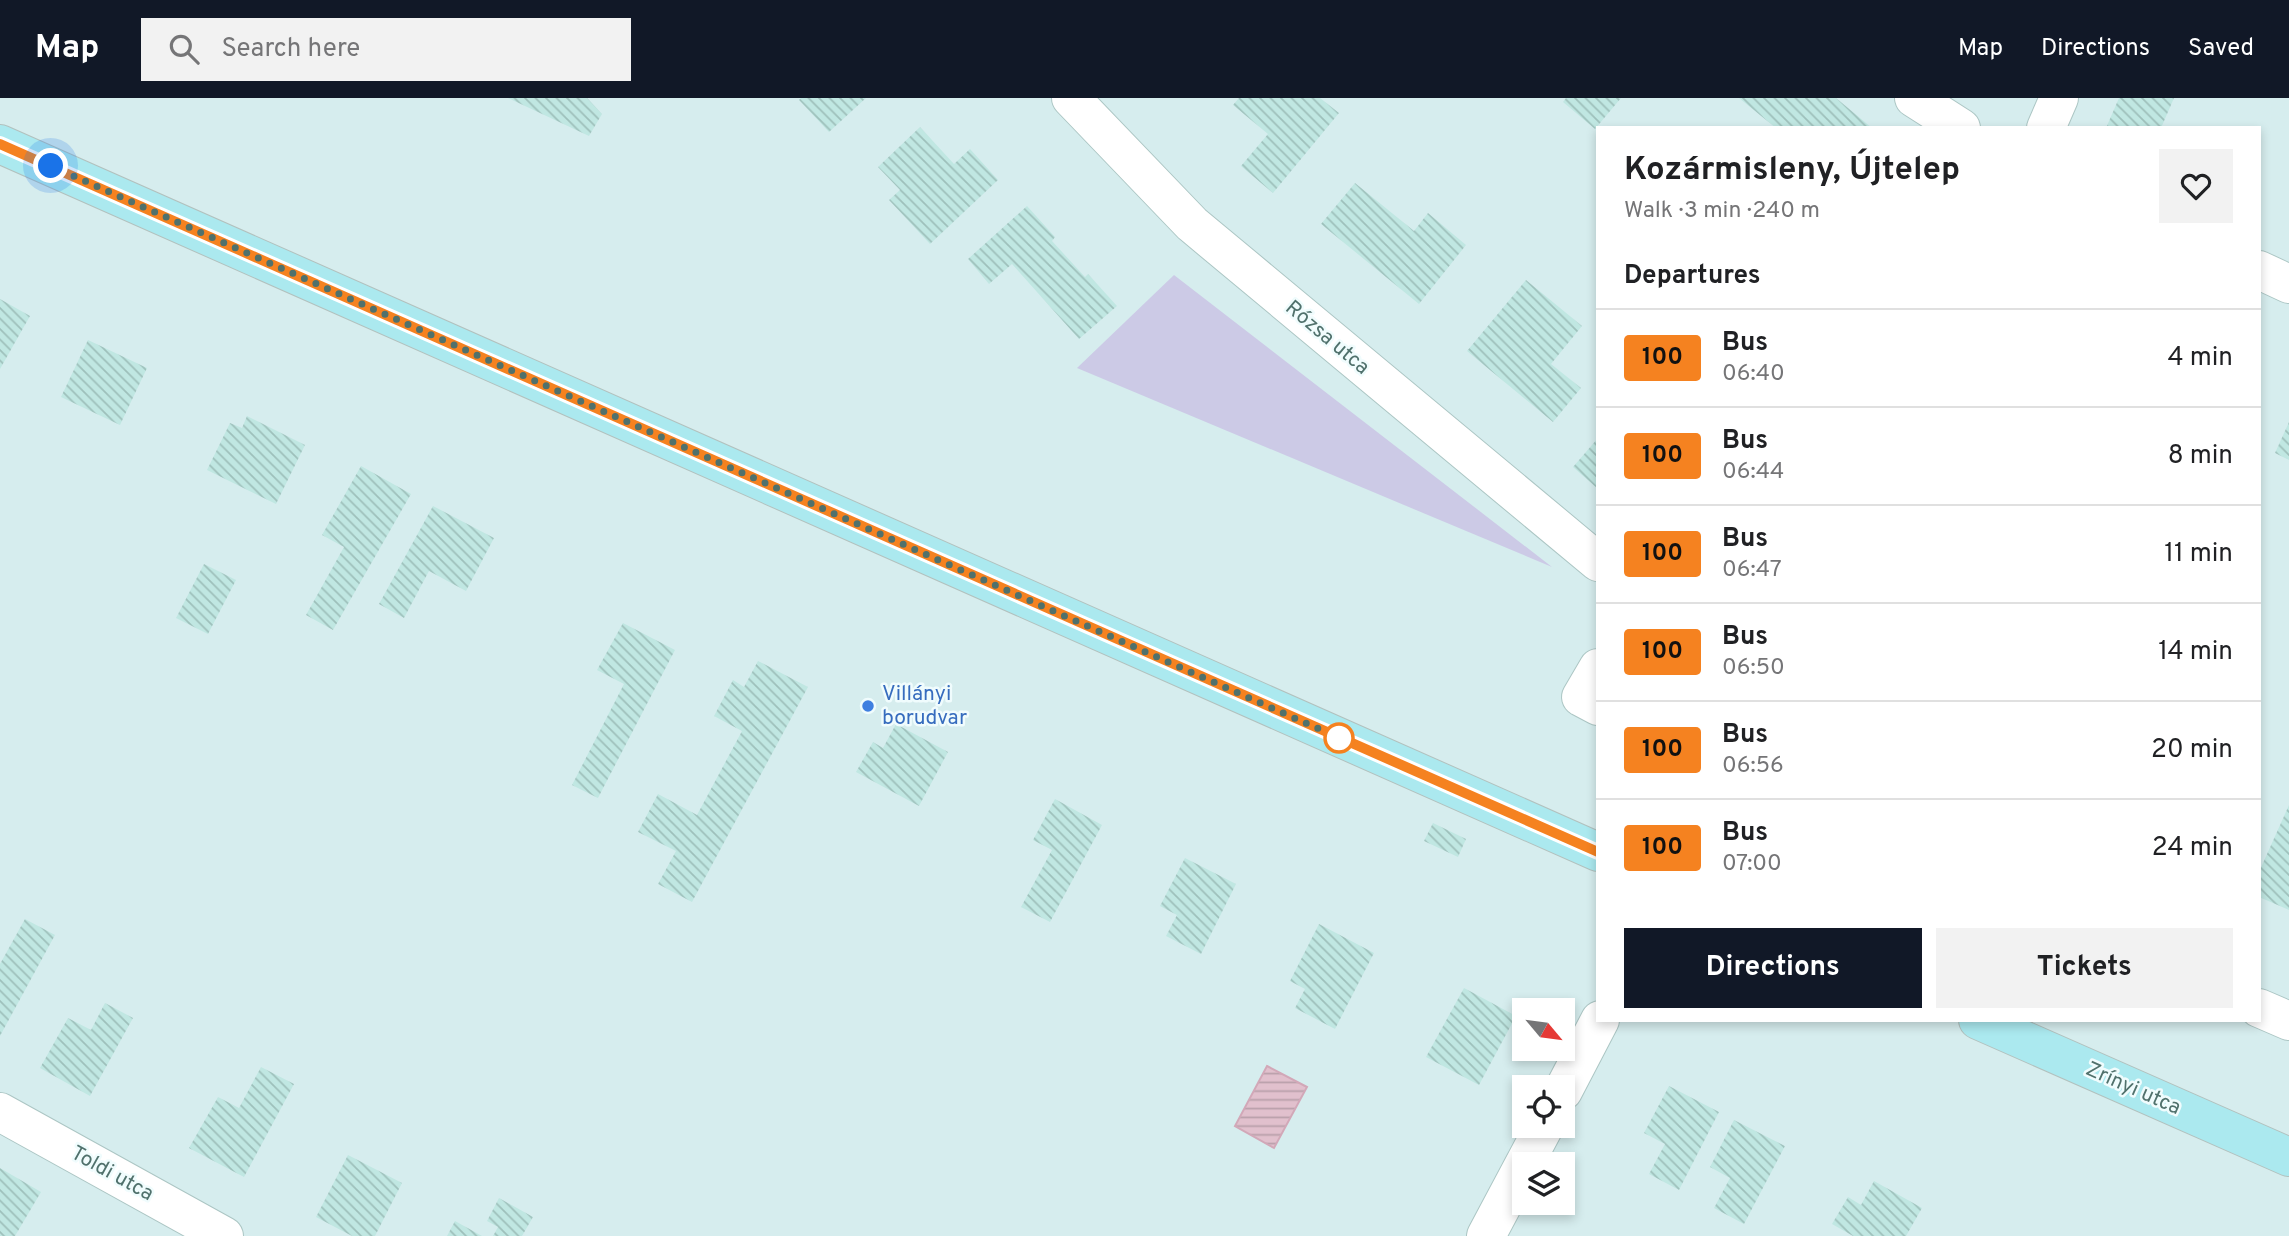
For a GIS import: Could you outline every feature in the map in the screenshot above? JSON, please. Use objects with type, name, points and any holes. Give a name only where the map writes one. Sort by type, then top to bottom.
[{"type":"main road","points":[[0,144],[1596,851]]},
{"type":"main road","name":"Zrínyi utca","points":[[1983,1022],[2289,1157]]},
{"type":"street","name":"Rózsa utca","points":[[1071,98],[1192,224],[1596,560]]},
{"type":"street","points":[[1914,98],[1958,126]]},
{"type":"street","points":[[2047,126],[2059,98]]},
{"type":"street","points":[[2261,271],[2289,284]]},
{"type":"street","points":[[1596,671],[1581,697],[1596,705]]},
{"type":"street","points":[[2261,1009],[2289,1021]]},
{"type":"street","points":[[1571,1075],[1599,1022]]},
{"type":"street","name":"Toldi utca","points":[[0,1112],[225,1236]]},
{"type":"street","points":[[1486,1236],[1538,1138]]},
{"type":"shaded area","points":[[0,98],[2289,98],[2289,1236],[0,1236]]},
{"type":"shaded area","points":[[1174,275],[1552,567],[1077,368]]},
{"type":"shaded area","points":[[1267,1066],[1307,1087],[1274,1148],[1235,1126]]},
{"type":"building","points":[[508,98],[587,98],[602,114],[589,136]]},
{"type":"building","points":[[866,98],[829,132],[799,100]]},
{"type":"building","points":[[1239,98],[1320,98],[1339,113],[1273,193],[1241,166],[1268,134],[1233,105]]},
{"type":"building","points":[[1566,98],[1621,98],[1595,129],[1563,102]]},
{"type":"building","points":[[1739,98],[1836,98],[1870,126],[1774,126]]},
{"type":"building","points":[[2119,98],[2174,98],[2162,126],[2107,126]]},
{"type":"building","points":[[920,127],[954,164],[970,149],[998,180],[930,244],[889,200],[900,190],[878,167]]},
{"type":"building","points":[[1355,183],[1414,231],[1428,213],[1466,245],[1419,304],[1321,224]]},
{"type":"building","points":[[1027,206],[1055,237],[1052,241],[1085,277],[1088,274],[1117,306],[1079,339],[1012,264],[989,284],[968,259]]},
{"type":"building","points":[[1526,280],[1582,326],[1551,364],[1581,388],[1553,422],[1467,351]]},
{"type":"building","points":[[0,299],[30,316],[0,369]]},
{"type":"building","points":[[88,340],[147,368],[120,425],[61,397]]},
{"type":"building","points":[[247,416],[305,445],[276,504],[207,470],[230,423],[242,428]]},
{"type":"building","points":[[2289,422],[2289,460],[2275,453]]},
{"type":"building","points":[[1596,440],[1596,487],[1573,467]]},
{"type":"building","points":[[361,466],[411,494],[333,630],[306,615],[344,547],[322,535]]},
{"type":"building","points":[[433,506],[494,538],[466,591],[429,571],[404,618],[379,604]]},
{"type":"building","points":[[204,564],[236,580],[208,634],[176,618]]},
{"type":"building","points":[[623,623],[675,650],[598,798],[572,785],[624,684],[597,670]]},
{"type":"building","points":[[758,661],[808,687],[692,902],[658,884],[676,851],[638,832],[658,794],[697,815],[742,731],[714,716],[733,680],[744,687]]},
{"type":"building","points":[[896,724],[948,752],[919,806],[856,772],[873,742],[883,748]]},
{"type":"building","points":[[1055,799],[1102,825],[1050,922],[1021,907],[1052,850],[1033,840]]},
{"type":"building","points":[[2289,805],[2289,910],[2261,898],[2261,868]]},
{"type":"building","points":[[1433,823],[1466,839],[1458,857],[1424,841]]},
{"type":"building","points":[[1185,858],[1236,884],[1201,954],[1166,936],[1177,915],[1160,906]]},
{"type":"building","points":[[25,919],[55,935],[0,1036],[0,964]]},
{"type":"building","points":[[1319,924],[1374,953],[1335,1029],[1295,1008],[1305,989],[1290,981]]},
{"type":"building","points":[[1464,988],[1512,1014],[1512,1023],[1479,1085],[1426,1057]]},
{"type":"building","points":[[105,1003],[133,1018],[90,1096],[40,1068],[68,1018],[91,1030]]},
{"type":"building","points":[[261,1067],[294,1084],[244,1177],[189,1148],[218,1097],[239,1108]]},
{"type":"building","points":[[1669,1086],[1719,1112],[1679,1190],[1649,1174],[1665,1144],[1644,1133]]},
{"type":"building","points":[[1734,1120],[1785,1146],[1744,1224],[1714,1208],[1730,1178],[1710,1167]]},
{"type":"building","points":[[348,1155],[402,1183],[375,1236],[352,1236],[316,1217]]},
{"type":"building","points":[[0,1168],[41,1192],[15,1236],[0,1236]]},
{"type":"building","points":[[1874,1181],[1922,1208],[1906,1236],[1853,1236],[1832,1224],[1848,1197],[1861,1205]]},
{"type":"building","points":[[499,1198],[533,1217],[522,1236],[493,1236],[498,1227],[487,1221]]},
{"type":"building","points":[[455,1221],[482,1236],[447,1236]]},
{"type":"bus line","name":"100","points":[[0,144],[1596,851]]},
{"type":"place","name":"Villányi borudvar","points":[[868,706]]},
{"type":"route","points":[[51,166],[1344,740],[1339,738]]}]
